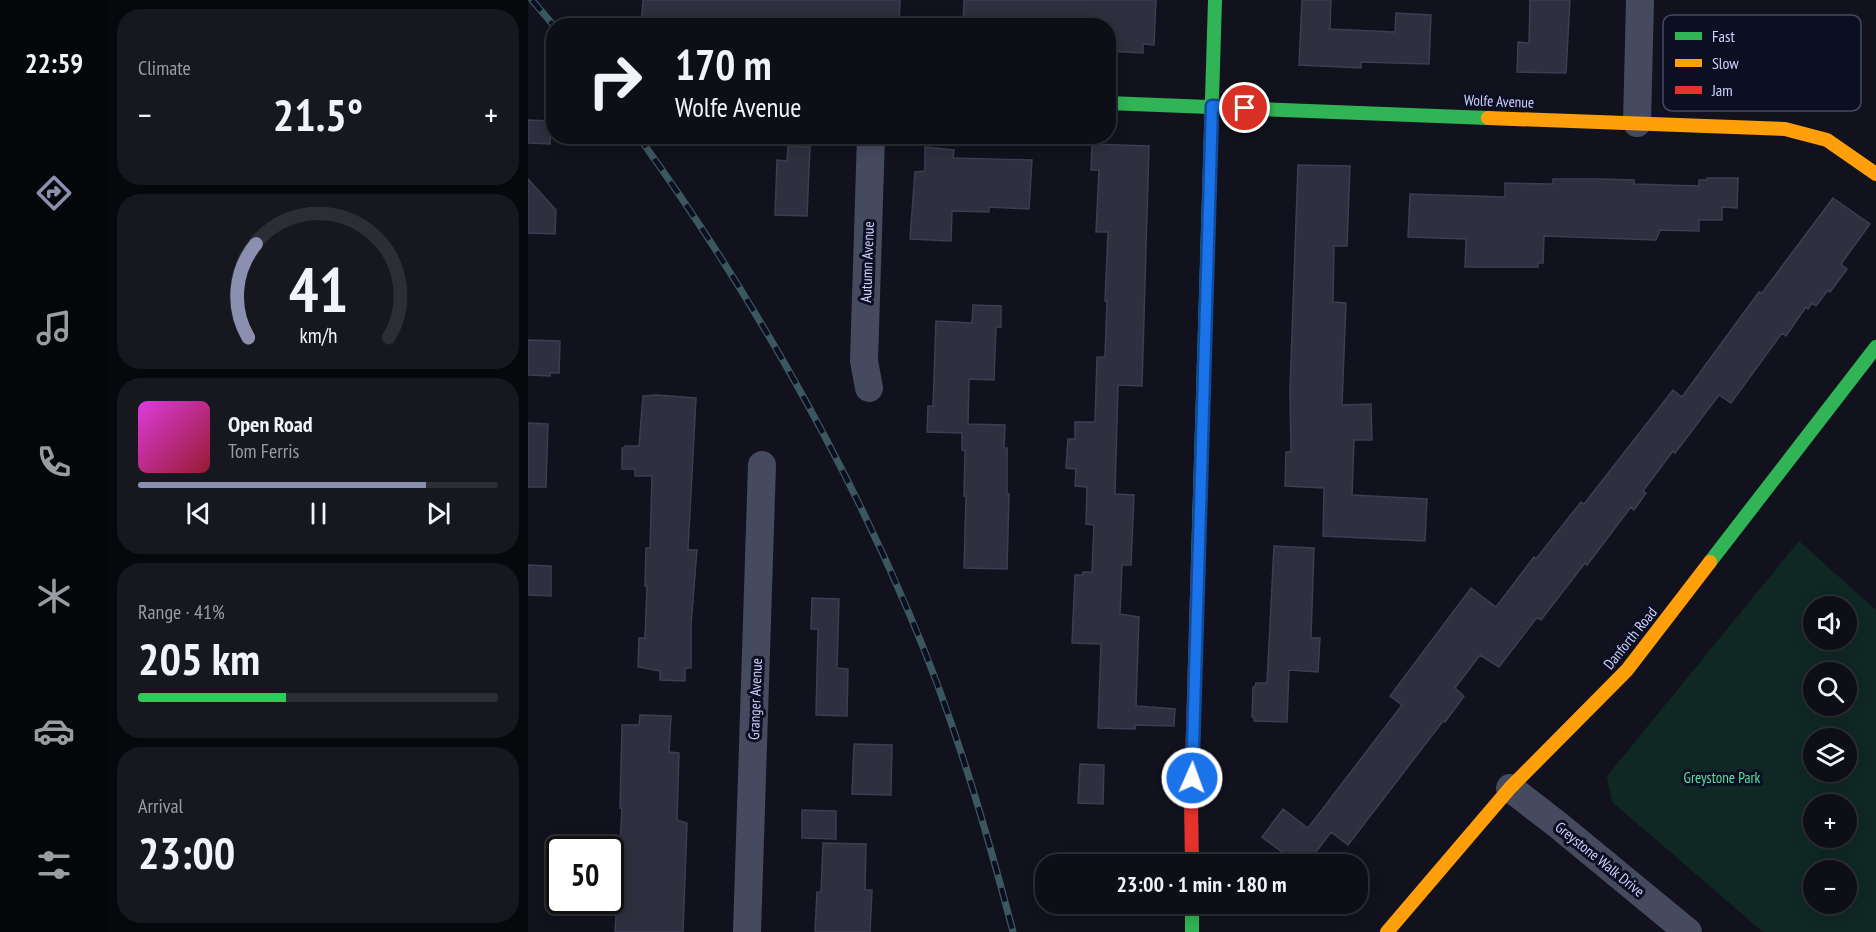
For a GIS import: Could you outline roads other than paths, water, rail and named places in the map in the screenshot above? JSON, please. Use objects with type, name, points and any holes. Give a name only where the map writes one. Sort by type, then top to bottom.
[{"type":"main road","points":[[1192,854],[1215,0]]},
{"type":"main road","name":"Wolfe Avenue","points":[[1116,103],[1785,129],[1827,140],[1876,174]]},
{"type":"main road","name":"Danforth Road","points":[[1388,932],[1510,789],[1627,670],[1876,347]]},
{"type":"main road","points":[[1192,914],[1192,932]]},
{"type":"street","points":[[1637,123],[1640,0]]},
{"type":"street","name":"Autumn Avenue","points":[[869,388],[864,361],[871,144]]},
{"type":"street","name":"Granger Avenue","points":[[747,932],[762,465]]},
{"type":"street","name":"Greystone Walk Drive","points":[[1510,789],[1558,825],[1688,932]]},
{"type":"railway","points":[[532,0],[547,18]]},
{"type":"railway","points":[[644,144],[715,248],[787,367],[882,551],[925,652],[954,731],[1013,932]]},
{"type":"park label","name":"Greystone Park","points":[[1722,777]]}]
